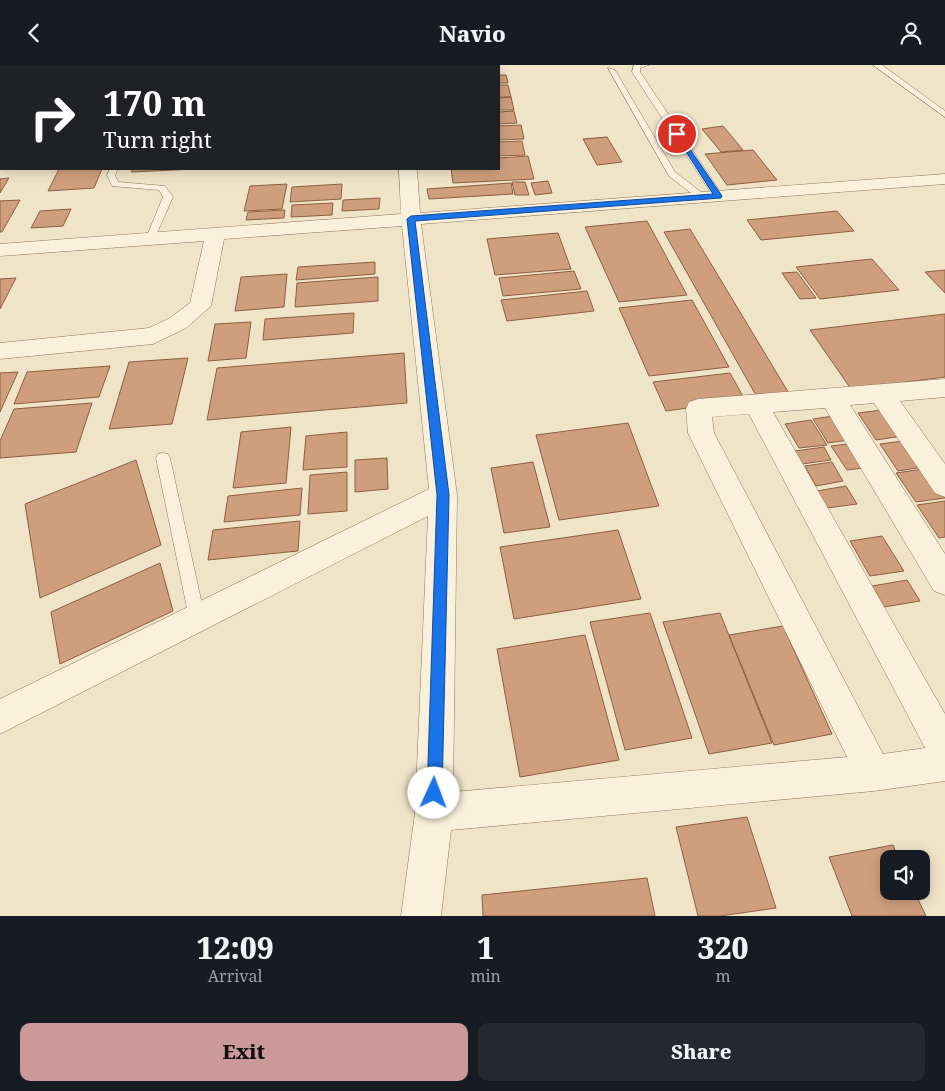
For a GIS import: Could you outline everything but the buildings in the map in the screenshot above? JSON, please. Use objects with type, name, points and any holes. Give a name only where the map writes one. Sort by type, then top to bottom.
[{"type":"street","points":[[408,170],[411,219],[443,495],[434,813],[420,916]]},
{"type":"street","points":[[0,250],[945,179]]},
{"type":"street","points":[[0,351],[152,336],[178,323],[200,306],[215,233]]},
{"type":"street","points":[[874,773],[701,433],[698,409],[945,388]]},
{"type":"street","points":[[881,394],[945,485]]},
{"type":"street","points":[[832,398],[945,581]]},
{"type":"street","points":[[756,404],[945,749]]},
{"type":"street","points":[[0,717],[443,495]]},
{"type":"street","points":[[434,813],[874,773],[945,763]]},
{"type":"lane","points":[[645,65],[637,67],[636,72],[710,197]]},
{"type":"lane","points":[[877,65],[945,115]]},
{"type":"lane","points":[[610,70],[672,174],[710,197]]},
{"type":"lane","points":[[114,170],[111,175],[115,183],[162,188],[165,191],[168,197],[151,238]]},
{"type":"lane","points":[[163,459],[197,618]]},
{"type":"route","points":[[434,793],[443,495],[411,219],[718,196],[677,134]]}]
